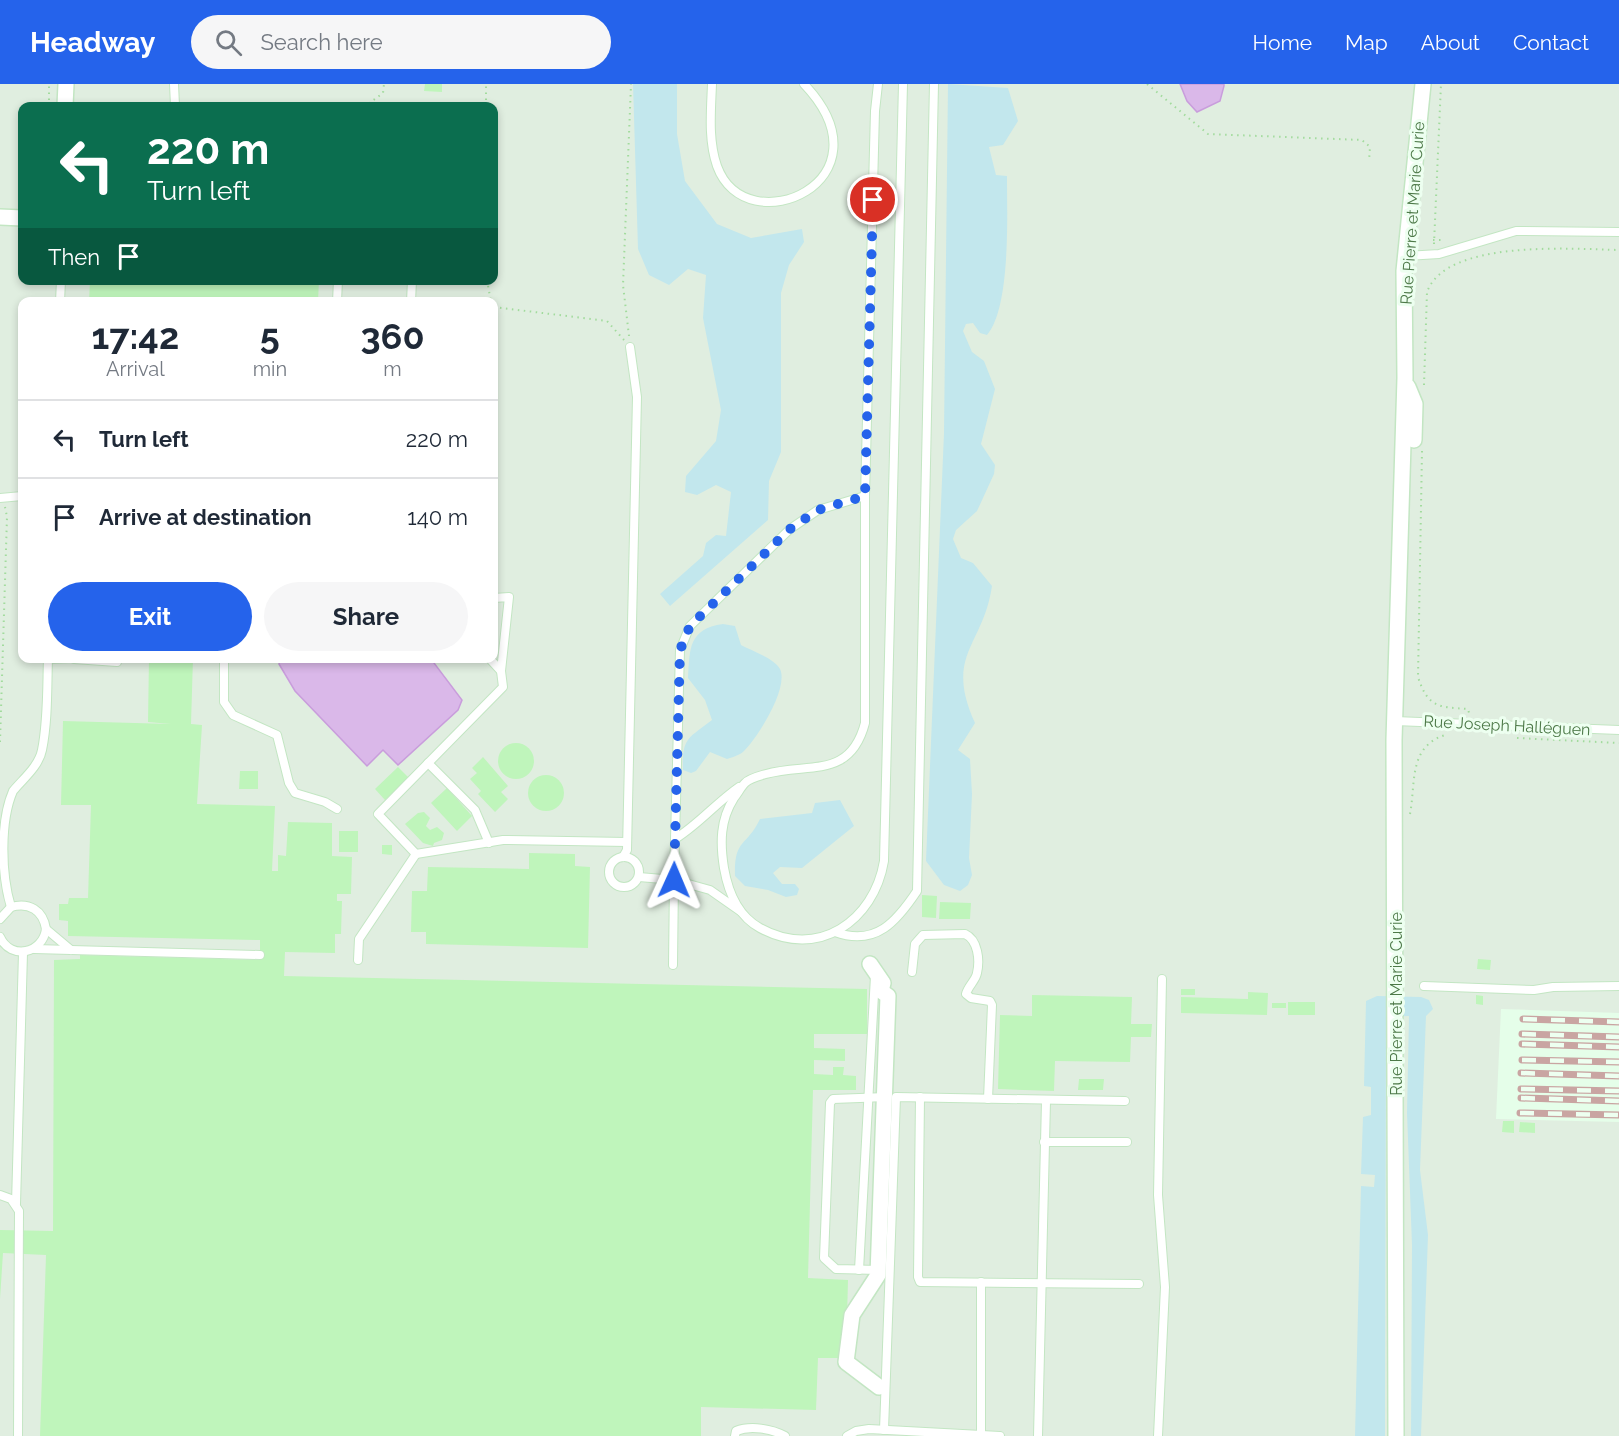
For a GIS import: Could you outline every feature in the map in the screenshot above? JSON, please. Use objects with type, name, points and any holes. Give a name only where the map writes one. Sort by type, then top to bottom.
[{"type":"street","points":[[65,102],[66,84]]},
{"type":"street","name":"Rue Pierre et Marie Curie","points":[[1396,1436],[1395,721],[1405,378],[1406,256],[1423,84]]},
{"type":"street","points":[[0,217],[18,218]]},
{"type":"street","points":[[873,968],[883,983],[881,991],[888,996],[890,1097],[884,1270],[878,1275],[852,1315],[846,1362],[879,1387]]},
{"type":"lane","points":[[174,84],[175,102]]},
{"type":"lane","points":[[712,84],[711,138],[718,168],[724,179],[742,195],[754,199],[781,202],[795,198],[819,181],[833,154],[832,125],[816,97],[804,84]]},
{"type":"lane","points":[[675,839],[746,782],[771,773],[808,770],[837,763],[855,747],[862,735],[866,701],[865,496],[875,111],[878,84]]},
{"type":"lane","points":[[639,877],[674,880],[710,890],[768,932],[791,938],[813,938],[835,932],[848,925],[867,906],[880,882],[884,861],[903,84]]},
{"type":"lane","points":[[835,932],[857,935],[884,929],[899,918],[917,891],[934,84]]},
{"type":"lane","points":[[1406,256],[1439,254],[1516,231],[1619,232]]},
{"type":"lane","points":[[630,347],[637,397],[627,842],[623,857],[612,863],[611,879],[624,887],[632,885],[639,877]]},
{"type":"lane","points":[[1,498],[18,496]]},
{"type":"lane","points":[[673,965],[680,650],[684,636],[690,626],[730,585],[790,529],[818,510],[865,496]]},
{"type":"lane","points":[[416,854],[378,814],[503,687],[501,671],[509,597],[498,598]]},
{"type":"lane","points":[[11,907],[4,885],[1,841],[3,813],[12,792],[29,774],[42,752],[48,663]]},
{"type":"lane","points":[[224,663],[224,702],[233,714],[271,730],[276,735],[295,794],[326,802],[337,809]]},
{"type":"lane","points":[[494,663],[501,671]]},
{"type":"lane","name":"Rue Joseph Halléguen","points":[[1395,721],[1619,730]]},
{"type":"lane","points":[[428,763],[475,810],[489,843]]},
{"type":"lane","points":[[741,912],[724,872],[721,839],[725,815],[746,782]]},
{"type":"lane","points":[[357,960],[359,939],[416,854],[503,840],[627,842]]},
{"type":"lane","points":[[623,857],[635,861],[639,877]]},
{"type":"lane","points":[[0,919],[11,907],[27,905],[38,910],[46,929],[70,950]]},
{"type":"lane","points":[[34,949],[42,941],[46,929]]},
{"type":"lane","points":[[912,972],[917,939],[929,933],[952,933],[971,937],[977,949],[977,974],[966,994],[971,998],[990,1001],[992,1005],[988,1099]]},
{"type":"lane","points":[[0,937],[3,946],[22,953],[34,949],[260,955]]},
{"type":"lane","points":[[16,1204],[22,953]]},
{"type":"lane","points":[[859,1269],[873,968]]},
{"type":"lane","points":[[1158,1436],[1165,1287],[1158,1195],[1162,979]]},
{"type":"lane","points":[[1424,986],[1534,990],[1553,987],[1619,986]]},
{"type":"lane","points":[[884,1430],[884,1270],[836,1269],[824,1258],[830,1103],[833,1099],[890,1097],[1125,1101]]},
{"type":"lane","points":[[920,1097],[918,1280],[1139,1284]]},
{"type":"lane","points":[[1038,1436],[1046,1101]]},
{"type":"lane","points":[[1044,1142],[1127,1142]]},
{"type":"lane","points":[[0,1196],[11,1199],[19,1211],[18,1436]]},
{"type":"lane","points":[[981,1282],[981,1435]]},
{"type":"lane","points":[[847,1436],[856,1431],[884,1430],[1000,1436]]},
{"type":"lane","points":[[735,1436],[736,1431],[776,1431],[785,1436]]},
{"type":"path","points":[[49,84],[49,102]]},
{"type":"path","points":[[371,102],[383,93],[384,84]]},
{"type":"path","points":[[486,84],[486,102]]},
{"type":"path","points":[[630,347],[623,285],[632,84]]},
{"type":"path","points":[[1148,84],[1208,134],[1362,140],[1370,147],[1369,161]]},
{"type":"path","points":[[1433,240],[1441,84]]},
{"type":"path","points":[[1424,390],[1427,292],[1431,282],[1442,271],[1515,249],[1619,250]]},
{"type":"path","points":[[498,307],[607,321],[630,347]]},
{"type":"path","points":[[1422,450],[1417,667],[1421,687],[1432,703]]},
{"type":"path","points":[[0,742],[8,518],[1,498]]},
{"type":"path","points":[[1431,742],[1445,735]]},
{"type":"path","points":[[1515,738],[1619,743]]},
{"type":"shaded area","points":[[0,84],[1619,84],[1619,1013],[1501,1009],[1496,1119],[1619,1122],[1619,1436],[0,1436]]},
{"type":"shaded area","points":[[633,84],[677,84],[677,134],[685,181],[717,224],[751,238],[802,229],[804,242],[789,265],[781,293],[781,452],[769,481],[768,520],[670,606],[660,594],[703,556],[706,543],[716,535],[726,536],[731,492],[716,485],[697,495],[685,492],[686,476],[716,441],[721,410],[703,318],[706,275],[688,269],[669,285],[649,275],[638,249]]},
{"type":"shaded area","points":[[948,84],[1008,88],[1018,121],[1003,145],[989,147],[996,175],[1007,176],[1006,259],[1000,304],[995,322],[987,335],[980,333],[973,323],[966,324],[963,331],[972,352],[984,361],[995,389],[981,444],[995,465],[994,474],[977,511],[956,530],[953,539],[961,558],[973,563],[992,586],[987,607],[964,665],[963,681],[966,700],[975,723],[958,750],[970,759],[972,794],[969,858],[972,875],[968,885],[960,891],[944,885],[926,861],[944,433]]},
{"type":"shaded area","points":[[1180,84],[1224,84],[1224,86],[1220,101],[1197,112],[1187,101]]},
{"type":"shaded area","points":[[723,624],[735,626],[741,645],[777,665],[782,677],[780,688],[771,712],[744,751],[727,759],[710,752],[696,771],[691,773],[683,770],[685,745],[692,735],[712,720],[705,700],[688,678],[689,658],[693,642],[703,630]]},
{"type":"shaded area","points":[[434,663],[462,700],[458,710],[398,765],[383,750],[367,766],[295,691],[279,664]]},
{"type":"shaded area","points":[[840,800],[854,826],[802,868],[780,867],[773,873],[782,884],[795,884],[799,889],[797,895],[786,897],[768,890],[745,886],[735,876],[739,849],[760,819],[812,813],[815,803]]},
{"type":"shaded area","points":[[1377,996],[1421,997],[1429,1000],[1433,1009],[1426,1016],[1420,1170],[1428,1235],[1421,1436],[1411,1436],[1412,1245],[1407,1113],[1409,1016],[1386,1017],[1385,1436],[1355,1436],[1361,1186],[1374,1187],[1375,1175],[1361,1174],[1363,1117],[1371,1115],[1371,1087],[1364,1086],[1366,1001]]},
{"type":"building","points":[[425,84],[442,84],[442,92],[424,91]]},
{"type":"building","points":[[90,285],[319,285],[318,297],[89,297]]},
{"type":"building","points":[[149,663],[193,663],[191,724],[202,725],[197,804],[275,806],[272,871],[278,871],[278,855],[286,856],[288,822],[332,823],[332,856],[352,857],[351,894],[337,894],[337,901],[342,901],[341,934],[335,934],[335,953],[285,952],[284,976],[867,989],[867,1034],[814,1034],[814,1048],[845,1049],[845,1061],[814,1060],[814,1074],[833,1075],[833,1067],[844,1067],[843,1075],[856,1076],[856,1090],[813,1090],[808,1278],[848,1280],[846,1358],[818,1358],[816,1410],[701,1407],[701,1436],[40,1436],[46,1255],[3,1253],[0,1299],[0,1230],[53,1231],[54,960],[80,959],[80,955],[260,960],[260,940],[68,936],[68,921],[59,920],[59,904],[68,904],[69,898],[88,898],[91,805],[61,805],[63,721],[171,724],[148,722]]},
{"type":"building","points":[[516,743],[529,748],[534,761],[529,774],[516,779],[503,774],[498,761],[503,748]]},
{"type":"building","points":[[483,757],[508,786],[501,792],[508,799],[495,812],[478,794],[481,791],[470,779],[477,773],[472,768]]},
{"type":"building","points":[[398,767],[409,778],[385,800],[375,789]]},
{"type":"building","points":[[240,771],[258,771],[258,789],[239,789]]},
{"type":"building","points":[[546,775],[559,780],[564,793],[559,806],[546,811],[533,806],[528,793],[533,780]]},
{"type":"building","points":[[447,788],[472,816],[457,831],[431,803]]},
{"type":"building","points":[[424,812],[430,818],[426,826],[430,830],[437,827],[444,833],[442,840],[434,843],[433,846],[423,843],[405,824],[418,813]]},
{"type":"building","points":[[339,831],[358,831],[358,852],[339,852]]},
{"type":"building","points":[[382,845],[392,845],[392,855],[382,854]]},
{"type":"building","points":[[529,853],[575,854],[575,866],[590,867],[588,948],[426,944],[426,932],[411,932],[412,891],[427,891],[428,867],[529,869]]},
{"type":"building","points":[[922,895],[937,896],[936,918],[922,917]]},
{"type":"building","points":[[940,902],[971,903],[970,919],[939,919]]},
{"type":"building","points":[[1478,959],[1491,960],[1490,970],[1477,969]]},
{"type":"building","points":[[1181,989],[1195,989],[1195,995],[1181,995]]},
{"type":"building","points":[[1248,992],[1268,993],[1267,1015],[1181,1013],[1181,997],[1248,999]]},
{"type":"building","points":[[1032,995],[1132,997],[1131,1024],[1152,1024],[1151,1037],[1131,1037],[1130,1062],[1055,1061],[1054,1091],[998,1089],[1000,1015],[1032,1016]]},
{"type":"building","points":[[1476,995],[1483,996],[1483,1005],[1476,1004]]},
{"type":"building","points":[[1288,1002],[1315,1002],[1315,1015],[1288,1015]]},
{"type":"building","points":[[1272,1003],[1286,1003],[1286,1008],[1272,1008]]},
{"type":"building","points":[[1079,1079],[1104,1079],[1103,1090],[1078,1090]]},
{"type":"building","points":[[1503,1121],[1514,1121],[1514,1133],[1502,1132]]},
{"type":"building","points":[[1520,1122],[1535,1123],[1535,1133],[1519,1132]]},
{"type":"railway","points":[[1523,1019],[1619,1022]]},
{"type":"railway","points":[[1522,1034],[1619,1037]]},
{"type":"railway","points":[[1522,1044],[1619,1047]]},
{"type":"railway","points":[[1522,1060],[1619,1062]]},
{"type":"railway","points":[[1521,1073],[1619,1076]]},
{"type":"railway","points":[[1521,1089],[1619,1091]]},
{"type":"railway","points":[[1521,1098],[1619,1101]]},
{"type":"railway","points":[[1520,1113],[1619,1115]]},
{"type":"route","points":[[674,880],[680,650],[684,636],[690,626],[730,585],[808,515],[865,496],[873,200]]}]
